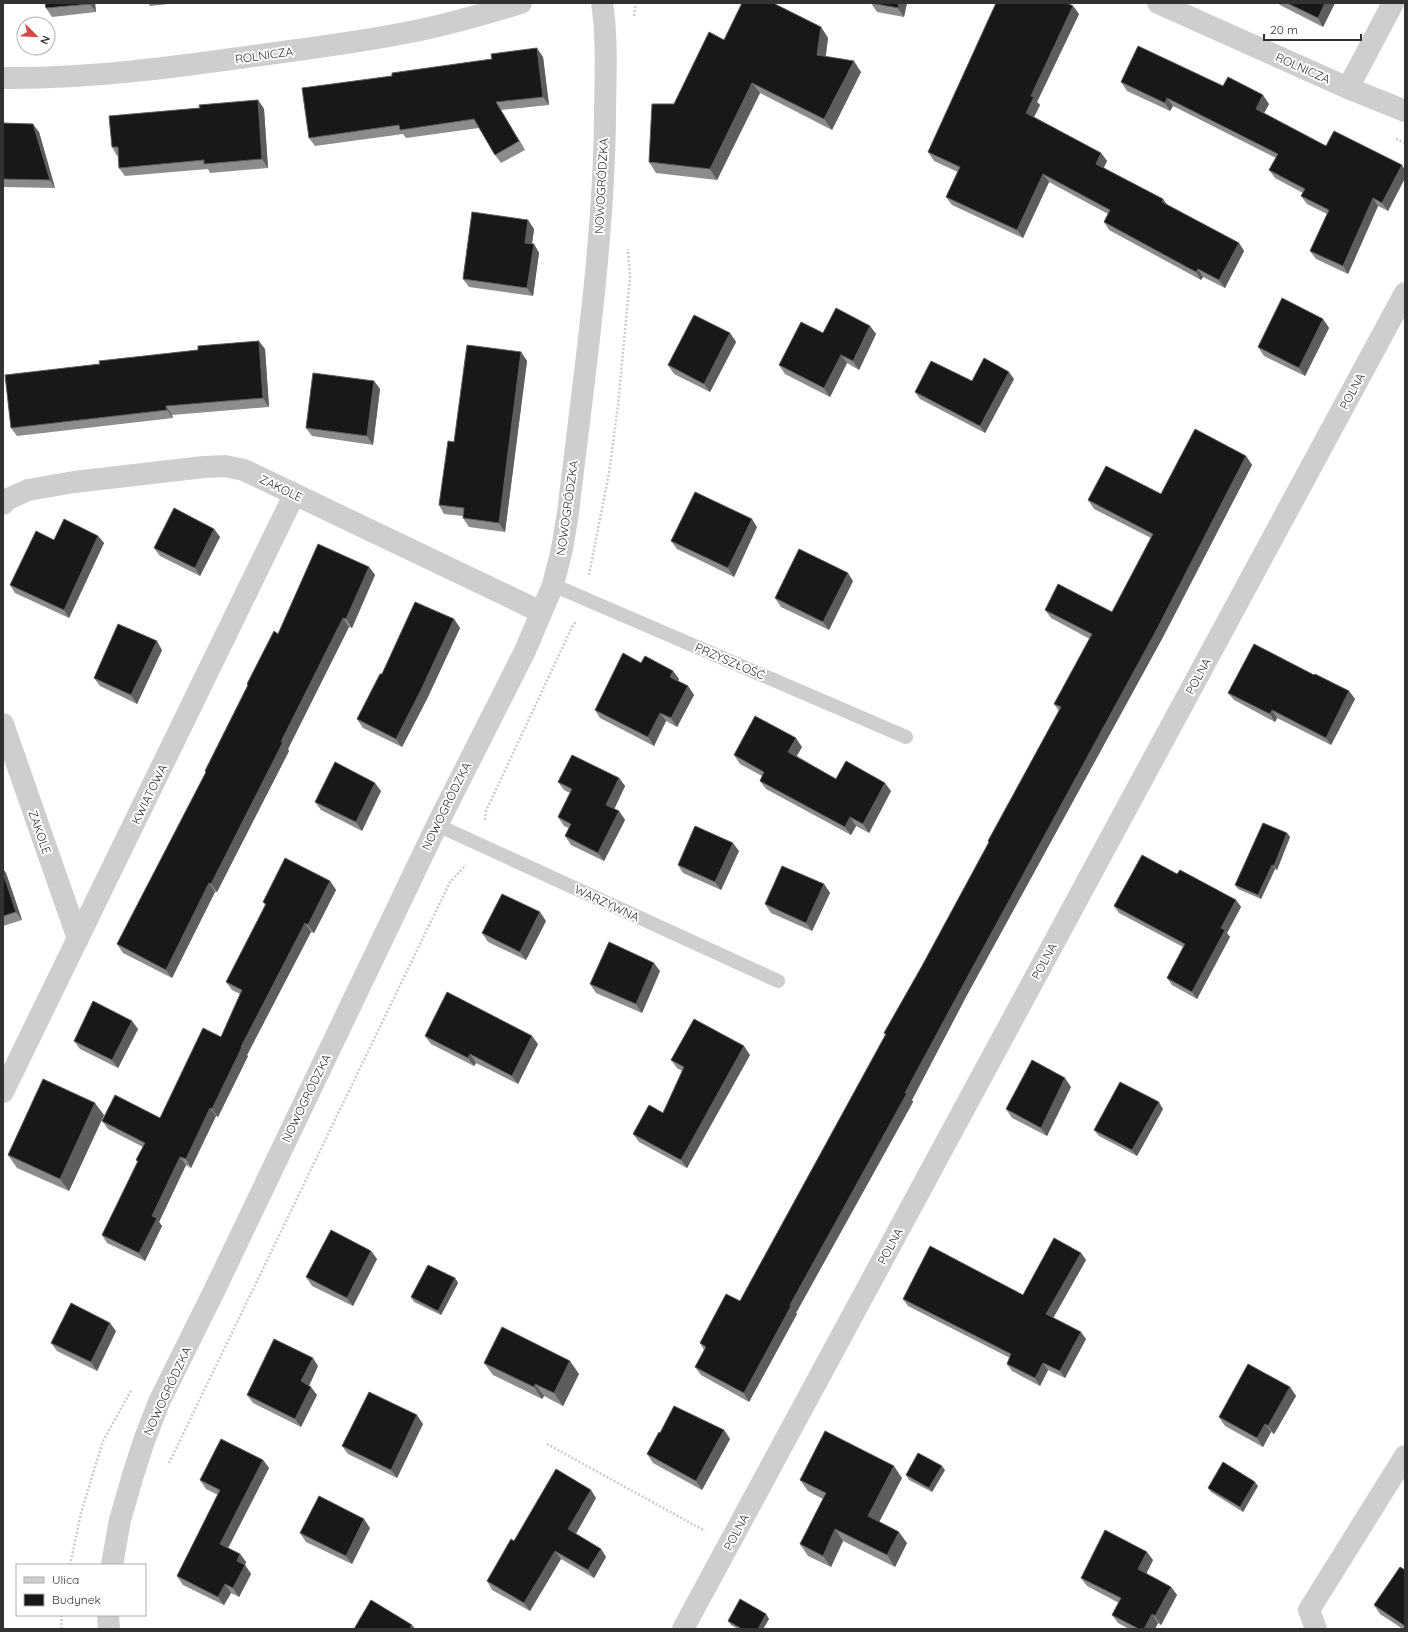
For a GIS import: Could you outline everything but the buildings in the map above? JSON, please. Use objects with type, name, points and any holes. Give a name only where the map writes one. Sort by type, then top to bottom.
[{"type":"street","name":"ROLNICZA","points":[[3,78],[48,78],[115,73],[227,60],[410,32],[465,20],[521,3]]},
{"type":"street","name":"NOWOGRÓDZKA","points":[[112,1564],[120,1520],[144,1441],[160,1402],[437,825],[525,651],[553,585],[562,549],[568,513],[596,268],[604,168],[606,58],[602,3]]},
{"type":"street","name":"ROLNICZA","points":[[1158,3],[1348,88],[1405,111]]},
{"type":"street","points":[[1348,88],[1393,3]]},
{"type":"street","name":"POLNA","points":[[683,1629],[1405,293]]},
{"type":"street","name":"ZAKOLE","points":[[3,504],[8,499],[28,490],[74,482],[204,467],[225,466],[244,470],[541,612]]},
{"type":"street","name":"KWIATOWA","points":[[3,1092],[294,495]]},
{"type":"street","name":"ZAKOLE","points":[[3,724],[78,939]]},
{"type":"street","points":[[1316,1629],[1309,1610],[1405,1456]]},
{"type":"street","points":[[108,1616],[109,1629]]},
{"type":"lane","name":"PRZYSZŁOŚĆ","points":[[553,585],[906,737]]},
{"type":"lane","name":"WARZYWNA","points":[[437,825],[778,981]]},
{"type":"path","points":[[168,1463],[450,882],[464,868],[485,820],[486,811],[553,665],[573,625],[578,620]]},
{"type":"path","points":[[548,1444],[730,1544]]},
{"type":"path","points":[[61,1629],[62,1616]]}]
